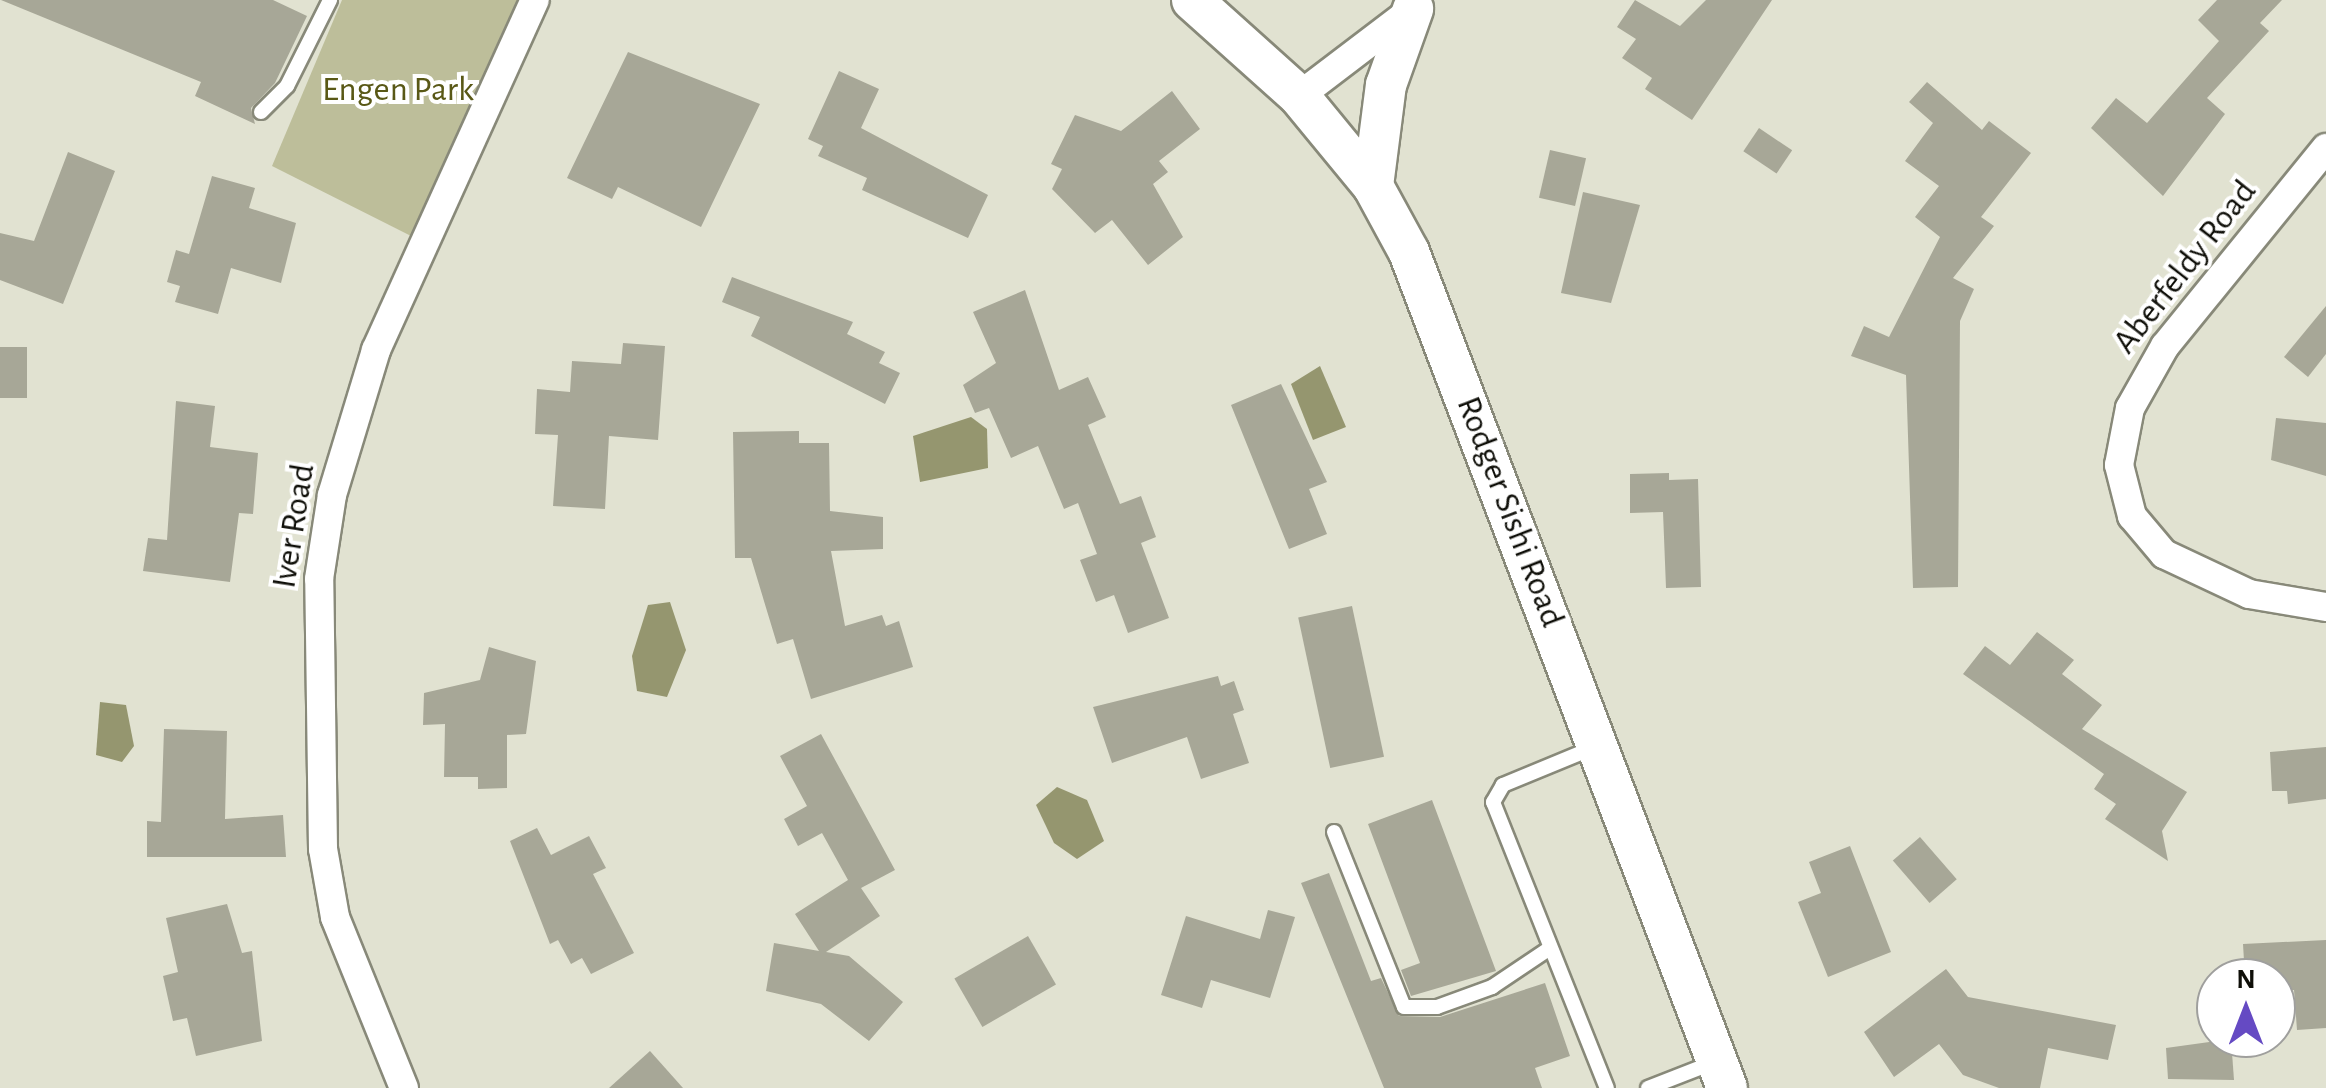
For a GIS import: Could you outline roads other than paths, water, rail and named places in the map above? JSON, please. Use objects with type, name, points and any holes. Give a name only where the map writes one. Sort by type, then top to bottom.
[{"type":"main road","name":"Rodger Sishi Road","points":[[1192,0],[1299,96],[1373,186],[1409,252],[1722,1075]]},
{"type":"main road","points":[[1373,186],[1386,85],[1418,4]]},
{"type":"street","name":"Iver Road","points":[[404,1088],[334,917],[323,849],[319,579],[332,495],[376,350],[534,0]]},
{"type":"street","points":[[1299,96],[1418,4]]},
{"type":"street","name":"Aberfeldy Road","points":[[2326,148],[2164,346],[2130,408],[2119,465],[2132,516],[2164,554],[2249,594],[2326,607]]},
{"type":"lane","points":[[261,112],[287,86],[330,0]]},
{"type":"lane","points":[[1598,746],[1493,796],[1607,1088]]},
{"type":"lane","points":[[1334,832],[1404,1006],[1437,1007],[1492,987],[1550,948]]},
{"type":"lane","points":[[1648,1088],[1722,1075]]},
{"type":"park label","name":"Engen Park","points":[[398,90]]}]
